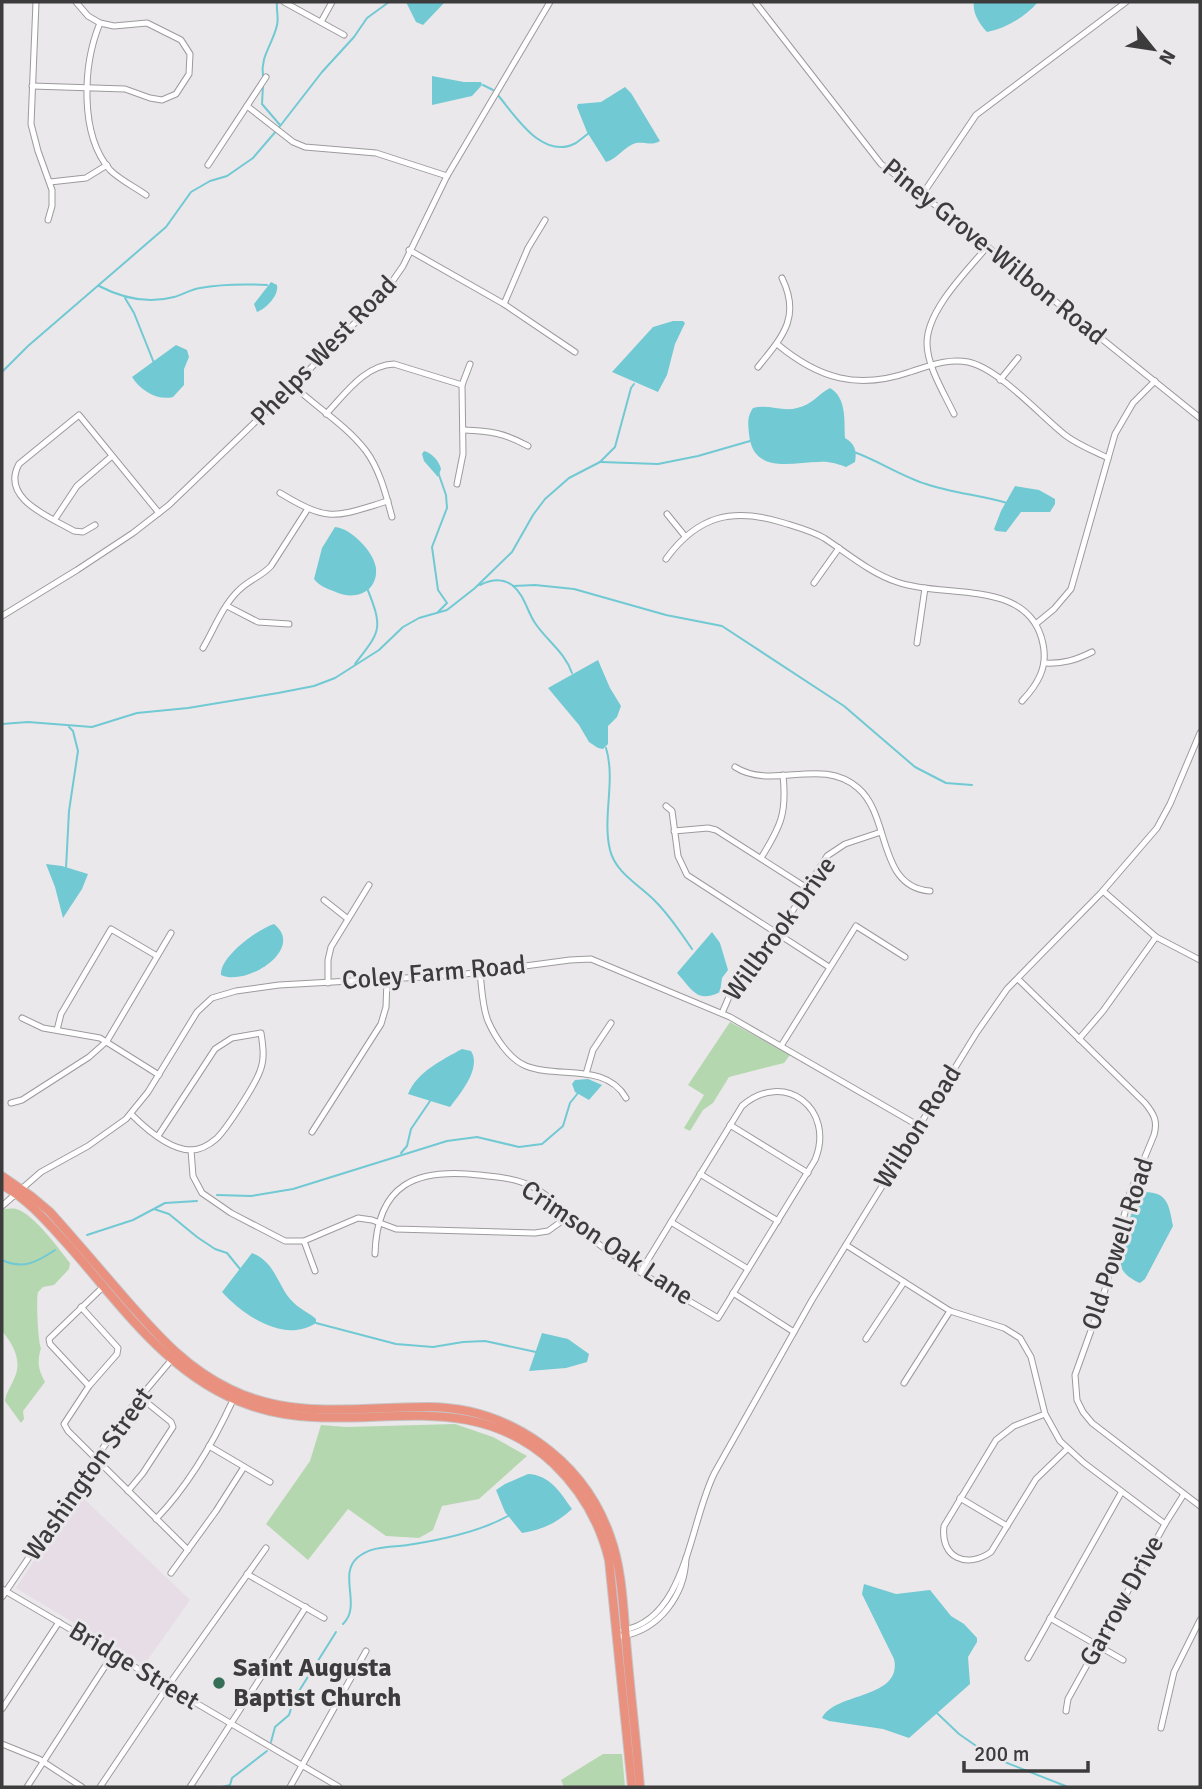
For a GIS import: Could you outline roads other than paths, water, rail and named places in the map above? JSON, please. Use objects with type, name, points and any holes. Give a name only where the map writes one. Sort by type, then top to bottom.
[{"type":"highway","points":[[2,1176],[174,1357],[198,1380],[233,1400],[261,1409],[305,1417],[454,1417],[490,1426],[524,1442],[546,1457],[565,1476],[593,1515],[609,1560],[640,1787]]},
{"type":"highway","points":[[2,1185],[18,1191],[50,1213],[174,1357],[230,1389],[274,1404],[318,1410],[449,1408],[488,1416],[529,1435],[570,1470],[588,1492],[603,1519],[617,1562],[632,1787]]},
{"type":"street","points":[[36,2],[32,131],[50,182],[53,199],[48,220]]},
{"type":"street","points":[[32,86],[130,90],[162,100],[176,94],[191,68],[188,48],[181,40],[159,27],[147,23],[114,26],[100,23],[88,16],[76,2]]},
{"type":"street","points":[[284,2],[345,35]]},
{"type":"street","points":[[321,22],[332,2]]},
{"type":"street","name":"Phelps West Road","points":[[2,616],[68,576],[180,496],[294,386],[385,292],[403,266],[447,176],[550,2]]},
{"type":"street","name":"Piney Grove-Wilbon Road","points":[[755,2],[881,164],[1200,418]]},
{"type":"street","points":[[922,195],[976,115],[1126,2]]},
{"type":"street","points":[[100,23],[91,46],[89,127],[107,165],[115,174],[146,195]]},
{"type":"street","points":[[208,165],[265,77]]},
{"type":"street","points":[[247,106],[293,142],[305,147],[376,153],[447,176]]},
{"type":"street","points":[[50,182],[86,178],[107,165]]},
{"type":"street","points":[[504,304],[528,248],[545,220]]},
{"type":"street","points":[[954,414],[932,365],[926,345],[928,330],[936,312],[987,247]]},
{"type":"street","points":[[409,250],[504,304],[575,352]]},
{"type":"street","points":[[758,367],[785,331],[791,306],[789,292],[782,278]]},
{"type":"street","points":[[777,344],[794,358],[838,379],[890,379],[954,360],[977,365],[1000,380],[1070,439],[1108,458]]},
{"type":"street","points":[[1000,380],[1018,358]]},
{"type":"street","points":[[326,414],[357,382],[383,365],[394,364],[462,385]]},
{"type":"street","points":[[457,484],[463,454],[462,385],[470,364]]},
{"type":"street","points":[[1037,623],[1065,599],[1071,589],[1119,425],[1133,403],[1155,380]]},
{"type":"street","points":[[294,386],[353,436],[367,453],[378,473],[392,517]]},
{"type":"street","points":[[95,525],[83,531],[74,531],[22,501],[15,493],[12,482],[13,473],[19,464],[79,415],[159,513]]},
{"type":"street","points":[[463,430],[506,434],[528,446]]},
{"type":"street","points":[[55,519],[77,486],[112,456]]},
{"type":"street","points":[[280,494],[307,510],[336,516],[387,501]]},
{"type":"street","points":[[203,648],[237,592],[271,566],[307,510]]},
{"type":"street","points":[[667,514],[684,535]]},
{"type":"street","points":[[666,558],[684,535],[708,522],[748,515],[800,527],[821,536],[888,578],[925,588],[999,598],[1025,610],[1037,623],[1044,645],[1045,663],[1033,688],[1022,701]]},
{"type":"street","points":[[814,583],[839,548]]},
{"type":"street","points":[[917,643],[925,588]]},
{"type":"street","points":[[227,606],[258,622],[289,624]]},
{"type":"street","points":[[1045,663],[1068,662],[1092,652]]},
{"type":"street","name":"Wilbon Road","points":[[621,1633],[638,1633],[668,1608],[682,1584],[686,1555],[707,1487],[846,1245],[995,1005],[1103,891],[1162,820],[1200,733]]},
{"type":"street","points":[[735,767],[757,776],[823,773],[850,782],[867,797],[877,814],[893,867],[899,876],[922,890],[930,891]]},
{"type":"street","points":[[761,858],[783,817],[786,799],[783,775]]},
{"type":"street","points":[[666,806],[672,811],[678,856],[687,874],[829,967]]},
{"type":"street","points":[[674,831],[708,828],[716,830],[807,888]]},
{"type":"street","name":"Willbrook Drive","points":[[722,1013],[732,990],[758,963],[827,856],[845,844],[881,832]]},
{"type":"street","points":[[328,983],[329,951],[369,885]]},
{"type":"street","points":[[1103,891],[1156,937],[1200,960]]},
{"type":"street","points":[[324,900],[348,919]]},
{"type":"street","points":[[781,1046],[856,926],[905,957]]},
{"type":"street","points":[[57,1030],[61,1014],[111,929],[157,956]]},
{"type":"street","points":[[11,1103],[22,1100],[107,1041],[171,933]]},
{"type":"street","points":[[1079,1038],[1103,1011],[1156,937]]},
{"type":"street","name":"Coley Farm Road","points":[[2,1206],[41,1172],[110,1132],[131,1114],[159,1075],[197,1012],[212,998],[228,992],[263,987],[480,973],[570,960],[591,959],[722,1013],[919,1126]]},
{"type":"street","points":[[480,973],[488,1019],[495,1034],[514,1058],[532,1068],[603,1078],[615,1084],[626,1098]]},
{"type":"street","name":"Old Powell Road","points":[[1018,979],[1152,1112],[1156,1125],[1154,1135],[1130,1193],[1099,1311],[1077,1365],[1075,1391],[1079,1406],[1092,1423],[1200,1506]]},
{"type":"street","points":[[312,1132],[382,1024],[387,980]]},
{"type":"street","points":[[22,1018],[43,1028],[85,1034],[107,1041],[159,1075]]},
{"type":"street","points":[[586,1074],[593,1050],[611,1023]]},
{"type":"street","points":[[131,1114],[158,1136],[175,1146],[191,1150],[207,1145],[219,1136],[257,1077],[263,1057],[261,1033],[232,1038],[215,1049],[158,1136]]},
{"type":"street","points":[[640,1271],[742,1106],[759,1095],[779,1091],[798,1097],[811,1108],[821,1128],[818,1152],[733,1293],[794,1332]]},
{"type":"street","points":[[730,1125],[808,1172]]},
{"type":"street","points":[[191,1150],[195,1182],[205,1197],[276,1238],[289,1242],[304,1241],[353,1219],[367,1219],[396,1229],[408,1230],[535,1233],[548,1231],[569,1216]]},
{"type":"street","name":"Crimson Oak Lane","points":[[375,1254],[379,1222],[389,1201],[404,1186],[423,1176],[448,1172],[500,1177],[522,1182],[542,1193],[595,1242],[718,1318],[733,1293]]},
{"type":"street","points":[[700,1174],[778,1221]]},
{"type":"street","points":[[671,1222],[748,1269]]},
{"type":"street","points":[[304,1241],[315,1271]]},
{"type":"street","points":[[846,1245],[950,1311],[1003,1328],[1020,1338],[1031,1357],[1050,1426],[1067,1449],[1121,1493],[1165,1524]]},
{"type":"street","points":[[866,1339],[904,1282]]},
{"type":"street","points":[[89,1386],[50,1344],[49,1339],[104,1286]]},
{"type":"street","points":[[81,1307],[118,1349],[117,1354],[89,1386],[64,1424],[188,1549]]},
{"type":"street","points":[[904,1383],[950,1311]]},
{"type":"street","name":"Washington Street","points":[[2,1597],[4,1590],[140,1397],[174,1357]]},
{"type":"street","points":[[128,1491],[143,1474],[173,1427],[171,1422],[140,1397]]},
{"type":"street","points":[[156,1519],[182,1487],[209,1446],[233,1400]]},
{"type":"street","points":[[1045,1414],[1003,1433],[996,1440],[947,1518],[942,1536],[953,1555],[961,1560],[981,1559],[991,1552],[1036,1479],[1067,1449]]},
{"type":"street","points":[[209,1446],[270,1482]]},
{"type":"street","points":[[172,1573],[244,1467]]},
{"type":"street","points":[[1028,1658],[1121,1493]]},
{"type":"street","name":"Garrow Drive","points":[[1066,1711],[1068,1699],[1184,1494]]},
{"type":"street","points":[[960,1498],[1007,1526]]},
{"type":"street","points":[[100,1787],[266,1548]]},
{"type":"street","points":[[247,1574],[324,1618]]},
{"type":"street","name":"Bridge Street","points":[[4,1590],[339,1787]]},
{"type":"street","points":[[190,1787],[306,1607]]},
{"type":"street","points":[[1050,1618],[1123,1660]]},
{"type":"street","points":[[1161,1728],[1174,1672],[1200,1620]]},
{"type":"street","points":[[2,1709],[59,1622]]},
{"type":"street","points":[[290,1787],[366,1651]]},
{"type":"street","points":[[27,1787],[113,1654]]},
{"type":"street","points":[[2,1744],[42,1762],[82,1787]]},
{"type":"water","points":[[406,2],[445,2],[423,25],[416,22]]},
{"type":"water","points":[[974,2],[1038,2],[1015,21],[987,32],[977,18]]},
{"type":"water","points":[[432,76],[481,82],[482,85],[472,96],[432,105]]},
{"type":"water","points":[[625,87],[660,141],[651,144],[636,143],[606,162],[587,132],[577,107],[578,104],[601,102]]},
{"type":"water","points":[[271,282],[277,285],[276,293],[268,304],[257,312],[254,304]]},
{"type":"water","points":[[673,321],[685,323],[675,344],[667,375],[658,392],[612,372],[653,327]]},
{"type":"water","points":[[176,345],[187,350],[189,357],[184,369],[184,385],[173,397],[150,393],[132,377]]},
{"type":"water","points":[[830,388],[842,404],[845,438],[854,448],[855,462],[846,467],[826,462],[786,464],[766,461],[758,456],[752,447],[749,434],[748,420],[753,408],[797,408]]},
{"type":"water","points":[[424,451],[439,463],[441,469],[438,477],[424,461]]},
{"type":"water","points":[[1015,486],[1039,490],[1055,499],[1055,504],[1050,512],[1021,512],[1006,532],[996,531],[994,529],[1001,511]]},
{"type":"water","points":[[335,527],[354,536],[371,555],[376,576],[370,588],[364,592],[345,595],[319,584],[314,579],[322,548]]},
{"type":"water","points":[[598,660],[621,706],[617,717],[608,726],[608,744],[603,749],[589,742],[579,725],[548,688]]},
{"type":"water","points":[[46,864],[88,874],[82,889],[63,918],[55,887]]},
{"type":"water","points":[[274,924],[282,934],[283,944],[269,963],[244,976],[221,975],[226,960],[233,952]]},
{"type":"water","points":[[712,932],[720,943],[728,970],[722,978],[720,992],[706,996],[695,993],[677,973]]},
{"type":"water","points":[[462,1049],[471,1051],[474,1065],[468,1080],[450,1107],[408,1094],[424,1073]]},
{"type":"water","points":[[588,1079],[602,1085],[589,1100],[575,1092],[572,1084],[575,1080]]},
{"type":"water","points":[[1142,1192],[1157,1194],[1166,1201],[1173,1226],[1145,1279],[1140,1283],[1122,1269],[1121,1252],[1126,1229]]},
{"type":"water","points":[[252,1253],[267,1263],[289,1297],[316,1319],[316,1323],[304,1329],[291,1330],[265,1324],[241,1310],[222,1292]]},
{"type":"water","points":[[542,1333],[568,1339],[589,1354],[587,1362],[566,1368],[529,1371]]},
{"type":"water","points":[[528,1474],[548,1481],[572,1509],[549,1525],[522,1533],[505,1512],[496,1490]]},
{"type":"water","points":[[864,1584],[896,1594],[930,1590],[951,1616],[964,1624],[977,1638],[968,1657],[970,1684],[909,1738],[883,1729],[822,1718],[840,1703],[879,1688],[894,1672],[894,1659],[862,1594]]},
{"type":"waterway","points":[[263,76],[263,62],[278,22],[277,2]]},
{"type":"waterway","points":[[2,372],[28,346],[166,227],[191,192],[210,181],[227,176],[253,158],[367,18],[389,2]]},
{"type":"waterway","points":[[263,85],[262,104],[280,125]]},
{"type":"waterway","points":[[483,85],[493,90]]},
{"type":"waterway","points":[[497,94],[530,133],[552,146],[564,147],[576,143],[589,133]]},
{"type":"waterway","points":[[99,286],[126,297],[155,300],[208,287],[267,285]]},
{"type":"waterway","points":[[125,298],[134,313],[154,363]]},
{"type":"waterway","points":[[2,724],[28,722],[92,727],[137,713],[188,708],[278,693],[314,686],[335,678],[379,650],[403,627],[419,618],[447,610],[475,588],[512,552],[545,499],[569,478],[600,462],[615,447],[634,384]]},
{"type":"waterway","points":[[601,462],[658,464],[750,441]]},
{"type":"waterway","points":[[854,452],[926,484],[1007,503]]},
{"type":"waterway","points":[[438,472],[446,495],[447,508],[432,547],[438,590],[447,603],[438,612]]},
{"type":"waterway","points":[[480,585],[500,581],[516,589],[535,623],[565,658],[572,673]]},
{"type":"waterway","points":[[513,586],[574,589],[666,615],[722,626],[844,706],[915,767],[946,783],[972,785]]},
{"type":"waterway","points":[[355,664],[377,629],[376,613],[367,588]]},
{"type":"waterway","points":[[66,868],[69,811],[78,751],[73,731],[69,727]]},
{"type":"waterway","points":[[606,748],[610,773],[607,824],[613,858],[623,873],[661,907],[692,949]]},
{"type":"waterway","points":[[217,1195],[251,1196],[293,1189],[447,1141],[477,1137],[519,1147],[542,1144],[563,1126],[570,1103],[578,1093]]},
{"type":"waterway","points":[[401,1153],[407,1146],[411,1129],[430,1101]]},
{"type":"waterway","points":[[87,1235],[133,1220],[165,1203],[197,1201]]},
{"type":"waterway","points":[[154,1209],[169,1214],[197,1237],[215,1249],[227,1253],[240,1269]]},
{"type":"waterway","points":[[2,1260],[17,1264],[30,1263],[55,1250]]},
{"type":"waterway","points":[[316,1323],[396,1344],[433,1347],[485,1341],[536,1352]]},
{"type":"waterway","points":[[343,1624],[351,1608],[349,1573],[357,1558],[363,1554],[377,1548],[462,1534],[508,1516]]},
{"type":"waterway","points":[[271,1742],[275,1727],[289,1715],[294,1699],[336,1632]]},
{"type":"waterway","points":[[937,1713],[959,1734],[992,1757],[1068,1787]]},
{"type":"waterway","points":[[222,1787],[230,1785],[232,1778],[267,1751]]},
{"type":"place","name":"Saint Augusta Baptist Church","points":[[219,1683]]}]
